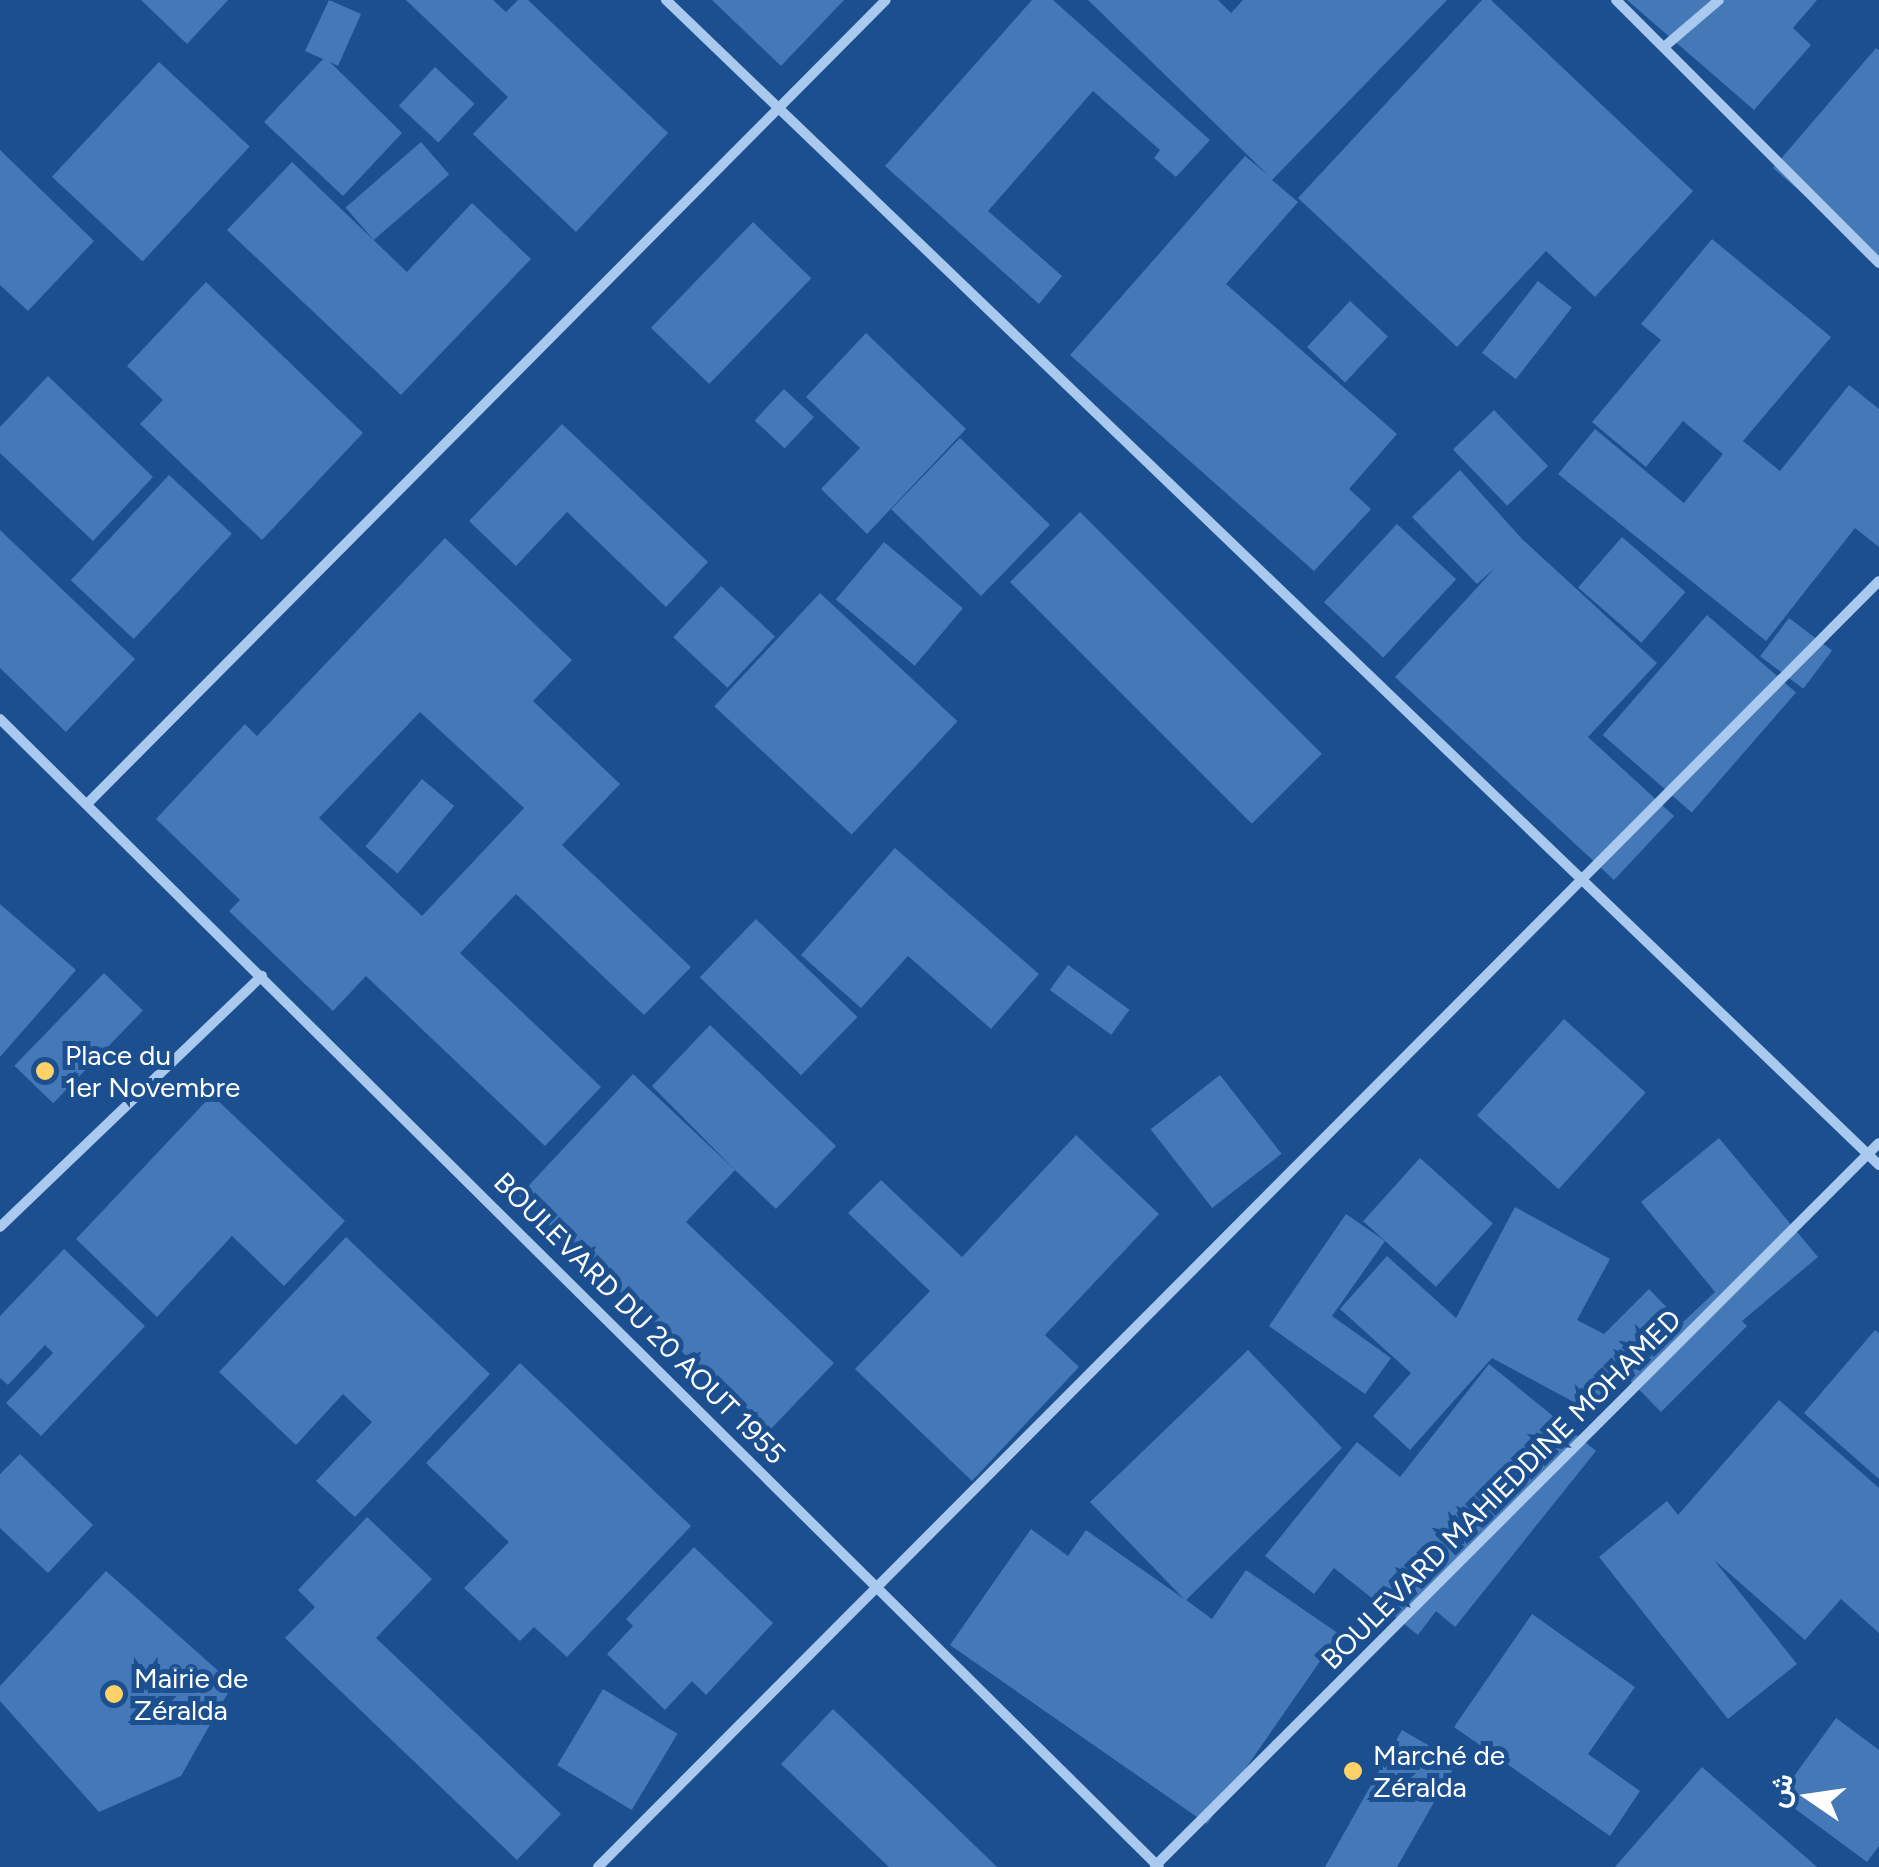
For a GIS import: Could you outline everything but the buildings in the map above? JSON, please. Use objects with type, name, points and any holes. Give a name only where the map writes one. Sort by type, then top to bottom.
[{"type":"street","points":[[666,0],[1879,1164]]},
{"type":"street","points":[[87,804],[886,0]]},
{"type":"street","points":[[1616,0],[1879,263]]},
{"type":"street","points":[[1664,47],[1720,0]]},
{"type":"street","points":[[598,1867],[1879,581]]},
{"type":"street","name":"BOULEVARD DU 20 AOUT 1955","points":[[0,719],[878,1585],[1157,1866]]},
{"type":"street","points":[[0,1227],[262,976]]},
{"type":"street","name":"BOULEVARD MAHIEDDINE MOHAMED","points":[[1157,1866],[1879,1143]]},
{"type":"place","name":"Place du 1er Novembre","points":[[45,1071]]},
{"type":"place","name":"Mairie de Zéralda","points":[[114,1694]]},
{"type":"place","name":"Marché de Zéralda","points":[[1353,1771]]}]
